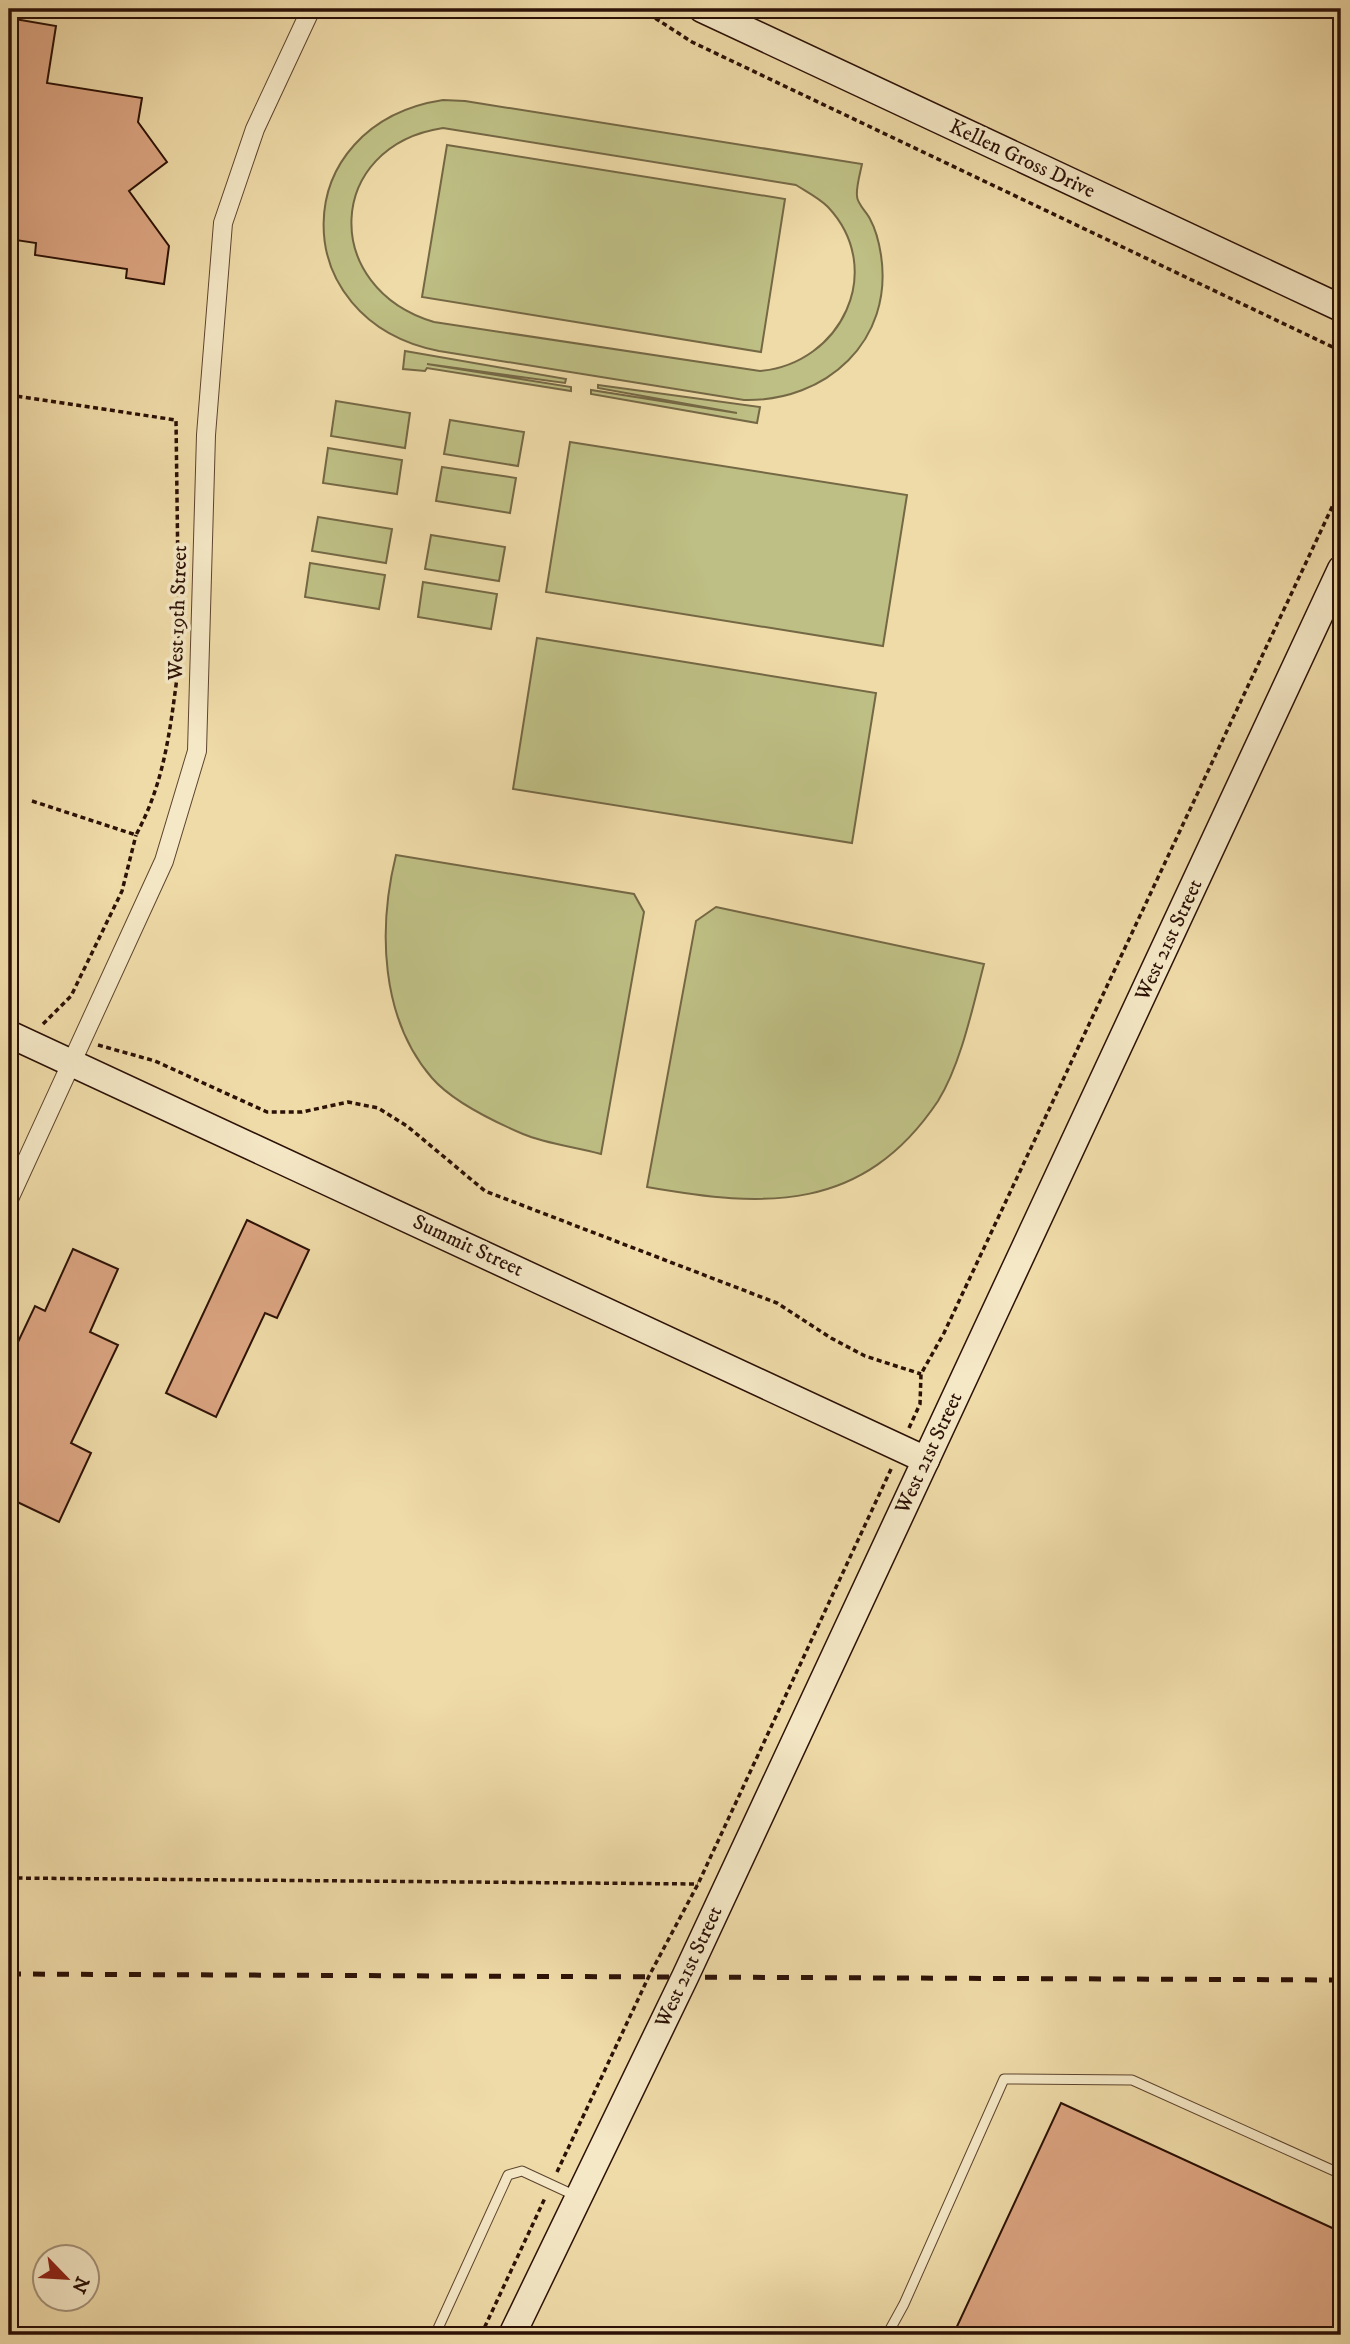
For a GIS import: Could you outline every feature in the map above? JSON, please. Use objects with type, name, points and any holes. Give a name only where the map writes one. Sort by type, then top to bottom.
[{"type":"street","name":"West 19th Street","points":[[9,1199],[164,861],[197,751],[206,435],[223,222],[255,129],[311,9]]},
{"type":"street","name":"Kellen Gross Drive","points":[[702,9],[1341,309]]},
{"type":"street","name":"West 21st Street","points":[[512,2335],[685,1977],[1341,569]]},
{"type":"street","name":"Summit Street","points":[[9,1034],[77,1052],[902,1446],[926,1460]]},
{"type":"lane","points":[[887,2335],[904,2304],[1004,2079],[1132,2080],[1341,2174]]},
{"type":"lane","points":[[435,2335],[508,2175],[522,2171],[578,2197]]},
{"type":"path","points":[[641,9],[692,42],[1341,351]]},
{"type":"path","points":[[9,395],[176,420],[179,653]]},
{"type":"path","points":[[481,2335],[649,1976],[698,1884],[902,1446],[920,1404],[921,1374],[950,1320],[1341,488]]},
{"type":"path","points":[[179,666],[170,735],[154,802],[136,835],[122,891],[71,996],[41,1026],[77,1052],[155,1060],[267,1112],[302,1112],[348,1102],[378,1108],[407,1126],[485,1191],[777,1303],[831,1338],[865,1356],[921,1374]]},
{"type":"path","points":[[32,801],[136,835]]},
{"type":"path","points":[[9,1878],[698,1884]]},
{"type":"green space","points":[[443,100],[465,101],[862,164],[857,199],[874,227],[881,255],[882,286],[877,314],[865,339],[848,360],[827,378],[802,390],[774,398],[744,400],[439,351],[388,332],[352,302],[330,264],[324,223],[332,182],[354,145],[391,116]],"holes":[[[443,128],[796,185],[828,207],[845,232],[854,258],[854,285],[846,310],[833,333],[813,351],[789,365],[760,371],[434,322],[397,305],[371,280],[356,250],[352,219],[358,188],[376,161],[404,140]]]},
{"type":"green space","points":[[447,145],[785,199],[761,352],[422,297]]},
{"type":"green space","points":[[405,351],[566,379],[565,383],[427,364],[571,387],[571,391],[427,368],[425,371],[403,369]]},
{"type":"green space","points":[[598,385],[760,407],[757,423],[591,394],[591,390],[737,413],[598,388]]},
{"type":"green space","points":[[336,401],[410,413],[405,448],[331,436]]},
{"type":"green space","points":[[450,420],[524,432],[518,466],[444,454]]},
{"type":"green space","points":[[570,442],[907,495],[883,646],[546,592]]},
{"type":"green space","points":[[328,448],[402,460],[397,494],[323,483]]},
{"type":"green space","points":[[442,467],[516,478],[510,513],[436,501]]},
{"type":"green space","points":[[318,517],[392,529],[386,563],[312,551]]},
{"type":"green space","points":[[431,535],[505,547],[499,581],[425,569]]},
{"type":"green space","points":[[310,563],[385,575],[379,609],[305,597]]},
{"type":"green space","points":[[423,582],[497,594],[491,629],[418,617]]},
{"type":"green space","points":[[537,638],[876,693],[852,843],[513,789]]},
{"type":"green space","points":[[396,855],[634,894],[644,912],[601,1154],[532,1137],[487,1117],[441,1087],[415,1054],[402,1028],[388,971],[387,912]]},
{"type":"green space","points":[[716,907],[984,964],[960,1052],[938,1101],[909,1138],[877,1165],[844,1183],[809,1194],[771,1199],[690,1194],[647,1187],[696,921]]},
{"type":"building","points":[[9,18],[56,26],[47,83],[142,98],[138,122],[167,162],[129,191],[169,246],[164,284],[126,278],[127,269],[35,255],[36,243],[9,239]]},
{"type":"building","points":[[247,1220],[309,1250],[277,1318],[265,1313],[216,1417],[166,1393]]},
{"type":"building","points":[[73,1249],[118,1269],[90,1332],[118,1345],[71,1443],[91,1453],[59,1522],[9,1498],[9,1361],[35,1306],[45,1311]]},
{"type":"building","points":[[1061,2103],[1341,2232],[1341,2335],[953,2335]]},
{"type":"railway","points":[[9,1974],[1341,1980]]}]
